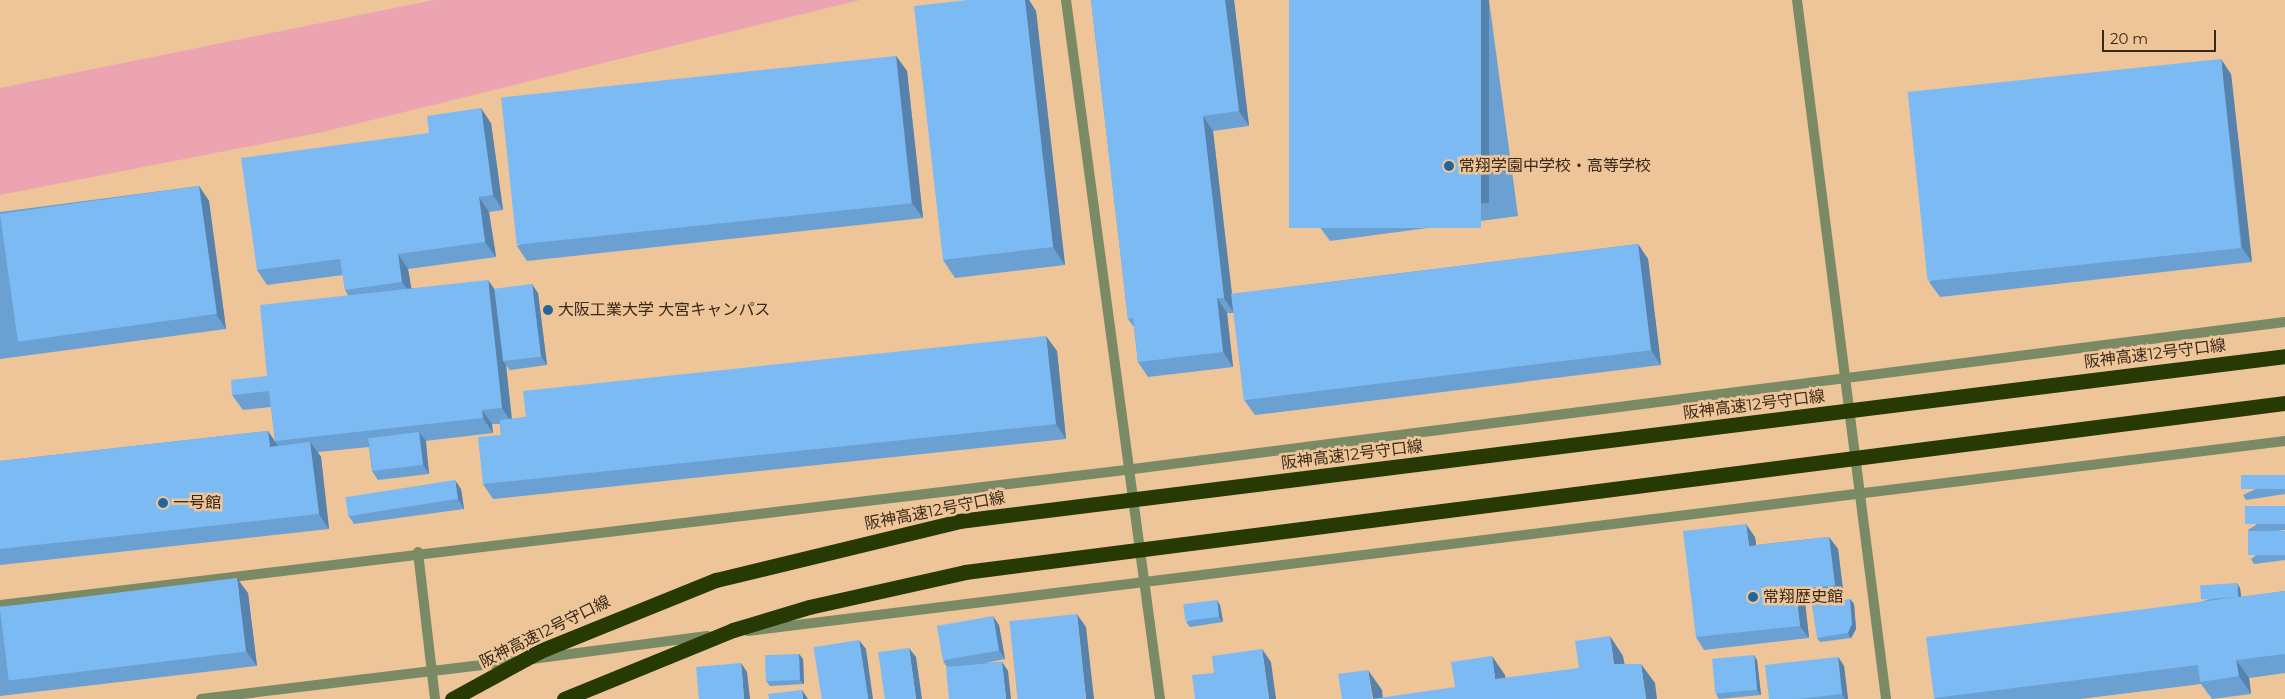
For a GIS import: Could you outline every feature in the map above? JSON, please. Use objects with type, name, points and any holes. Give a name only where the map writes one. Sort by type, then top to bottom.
[{"type":"highway","name":"阪神高速12号守口線","points":[[452,699],[549,646],[716,580],[959,521],[2285,356]]},
{"type":"highway","points":[[564,699],[733,630],[809,607],[965,572],[2285,403]]},
{"type":"street","points":[[1066,0],[1133,469],[1144,580],[1160,699]]},
{"type":"street","points":[[1797,0],[1846,380],[1863,493],[1886,699]]},
{"type":"street","points":[[0,605],[418,552],[1133,469],[1846,380],[2285,322]]},
{"type":"street","points":[[201,699],[431,672],[1144,580],[2285,441]]},
{"type":"street","points":[[418,552],[435,699]]},
{"type":"shaded area","points":[[434,0],[860,0],[323,132],[0,195],[0,88]]},
{"type":"building","points":[[968,0],[1025,0],[1053,247],[943,260],[914,6]]},
{"type":"building","points":[[1091,0],[1225,0],[1239,111],[1203,116],[1224,298],[1217,298],[1223,352],[1138,362],[1133,318],[1128,319]]},
{"type":"building","points":[[1289,0],[1481,0],[1481,228],[1289,228]]},
{"type":"building","points":[[896,56],[911,203],[517,245],[501,97]]},
{"type":"building","points":[[2221,59],[2241,248],[1928,281],[1908,92]]},
{"type":"building","points":[[481,108],[493,195],[479,197],[485,242],[398,254],[402,282],[345,290],[340,259],[257,270],[241,158],[429,133],[427,116]]},
{"type":"building","points":[[199,186],[217,314],[18,342],[0,214]]},
{"type":"building","points":[[1638,244],[1651,350],[1244,400],[1231,294]]},
{"type":"building","points":[[488,280],[502,408],[482,410],[483,418],[275,441],[269,391],[232,395],[231,380],[267,376],[260,305]]},
{"type":"building","points":[[532,284],[541,356],[503,361],[494,289]]},
{"type":"building","points":[[1046,336],[1056,424],[483,484],[478,437],[501,435],[500,420],[526,417],[523,391]]},
{"type":"building","name":"一号館","points":[[268,431],[270,447],[310,442],[319,514],[0,549],[0,461]]},
{"type":"building","points":[[419,432],[423,465],[372,471],[368,438]]},
{"type":"building","points":[[2241,475],[2285,475],[2285,489],[2241,489]]},
{"type":"building","points":[[455,480],[458,499],[348,516],[345,497]]},
{"type":"building","points":[[2245,506],[2285,506],[2285,524],[2245,524]]},
{"type":"building","points":[[1746,524],[1749,546],[1829,537],[1835,585],[1796,590],[1800,626],[1696,637],[1683,531]]},
{"type":"building","points":[[2248,531],[2285,531],[2285,555],[2248,555]]},
{"type":"building","points":[[237,578],[246,651],[9,681],[0,607]]},
{"type":"building","points":[[2237,583],[2238,597],[2201,600],[2200,586]]},
{"type":"building","points":[[2285,591],[2285,654],[2236,660],[2239,676],[2200,682],[2198,665],[1934,698],[1926,637]]},
{"type":"building","points":[[1850,599],[1852,624],[1848,633],[1817,638],[1812,605]]},
{"type":"building","points":[[1217,600],[1219,617],[1185,621],[1183,604]]},
{"type":"building","points":[[1077,614],[1086,699],[1018,699],[1009,621]]},
{"type":"building","points":[[993,616],[999,650],[943,660],[937,626]]},
{"type":"building","points":[[1610,636],[1614,664],[1641,664],[1646,699],[1372,699],[1455,687],[1451,662],[1492,656],[1495,679],[1579,668],[1575,641]]},
{"type":"building","points":[[859,640],[868,699],[822,699],[814,647]]},
{"type":"building","points":[[909,648],[916,699],[885,699],[878,652]]},
{"type":"building","points":[[1262,649],[1269,699],[1195,699],[1192,675],[1214,673],[1212,656]]},
{"type":"building","points":[[799,654],[800,680],[766,681],[765,655]]},
{"type":"building","points":[[1754,655],[1757,690],[1715,694],[1712,659]]},
{"type":"building","points":[[1838,657],[1842,694],[1799,699],[1769,699],[1765,665]]},
{"type":"building","points":[[1002,662],[1006,699],[949,699],[946,667]]},
{"type":"building","points":[[741,663],[744,699],[699,699],[696,667]]},
{"type":"building","points":[[1368,670],[1372,699],[1342,699],[1338,674]]},
{"type":"building","points":[[802,690],[803,699],[769,699],[768,694]]},
{"type":"place","name":"常翔学園中学校・高等学校","points":[[1449,166]]},
{"type":"place","name":"大阪工業大学 大宮キャンパス","points":[[548,310]]},
{"type":"place","name":"一号館","points":[[163,503]]},
{"type":"place","name":"常翔歴史館","points":[[1753,597]]}]
